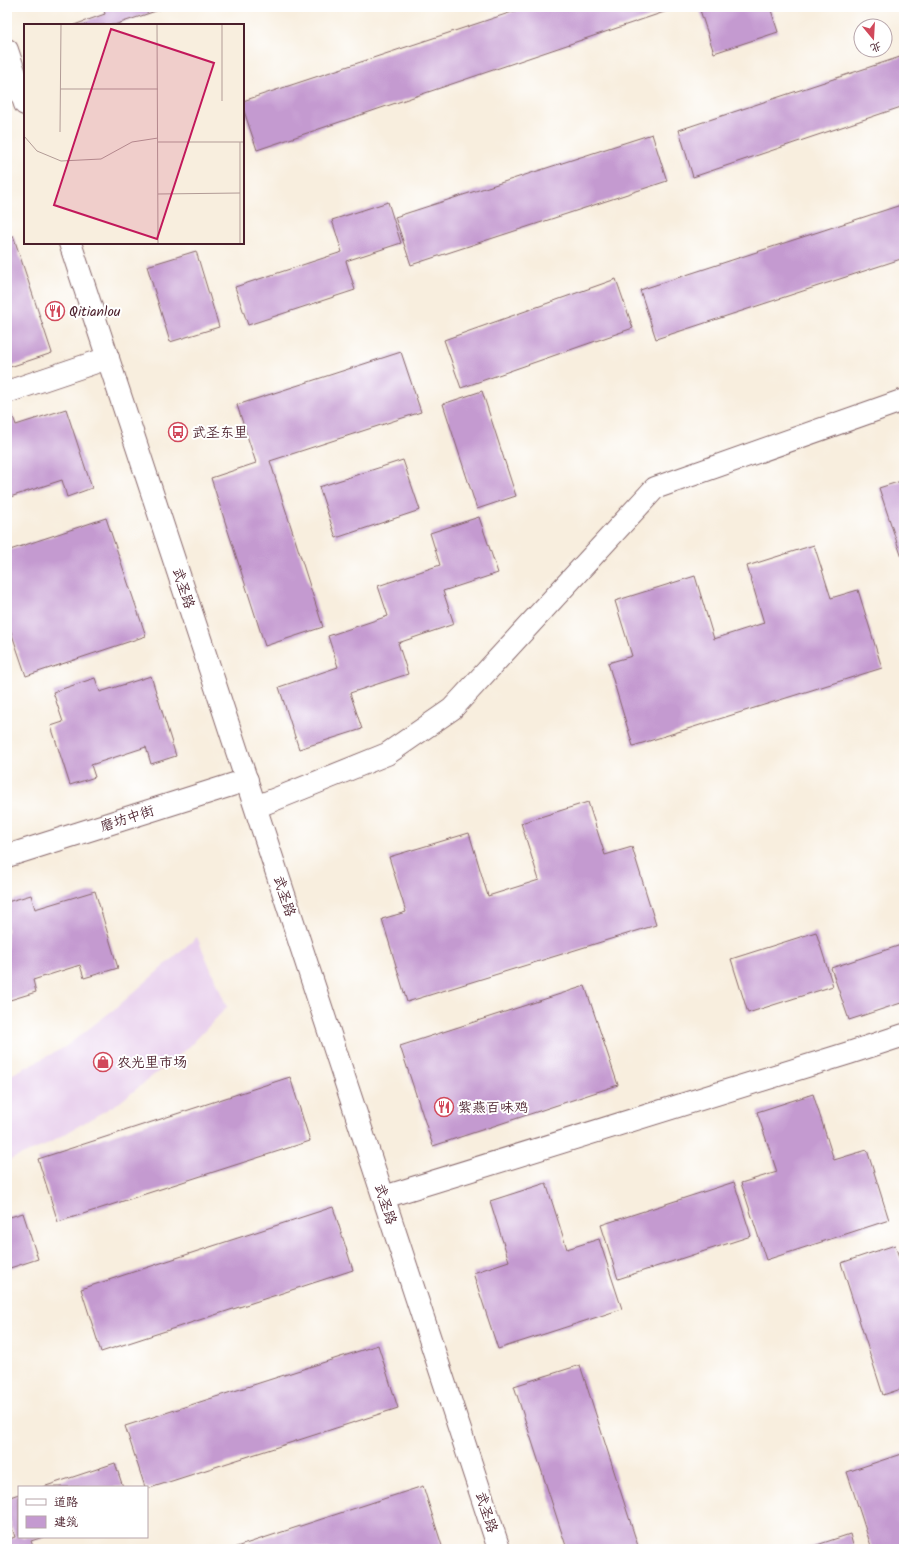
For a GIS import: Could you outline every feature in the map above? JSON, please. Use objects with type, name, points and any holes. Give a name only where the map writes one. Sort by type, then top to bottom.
[{"type":"street","points":[[7,50],[24,101]]},
{"type":"street","name":"武圣路","points":[[70,244],[499,1549]]},
{"type":"street","points":[[7,392],[108,358]]},
{"type":"street","points":[[256,807],[387,754],[452,709],[655,488],[904,400]]},
{"type":"street","name":"磨坊中街","points":[[7,856],[247,780]]},
{"type":"street","points":[[384,1197],[904,1035]]},
{"type":"shaded area","name":"农光里市场","points":[[197,937],[227,1007],[190,1046],[120,1102],[44,1146],[7,1161],[7,1077],[65,1047],[117,1007]]},
{"type":"building","points":[[103,7],[168,7],[117,24],[77,24],[105,14]]},
{"type":"building","points":[[527,7],[679,7],[257,150],[244,111],[244,101]]},
{"type":"building","points":[[699,7],[770,7],[778,32],[714,53]]},
{"type":"building","points":[[903,56],[904,106],[693,177],[679,130]]},
{"type":"building","points":[[652,134],[667,181],[411,265],[395,217]]},
{"type":"building","points":[[388,202],[401,243],[346,261],[355,290],[248,325],[235,287],[342,252],[332,220]]},
{"type":"building","points":[[904,204],[904,258],[656,339],[640,290]]},
{"type":"building","points":[[13,235],[52,353],[7,368],[7,237]]},
{"type":"building","points":[[196,251],[219,327],[170,342],[147,266]]},
{"type":"building","points":[[616,279],[633,328],[461,388],[444,340]]},
{"type":"building","points":[[401,352],[421,412],[270,461],[323,627],[265,646],[211,478],[256,463],[237,405]]},
{"type":"building","points":[[482,391],[516,496],[477,509],[443,404]]},
{"type":"building","points":[[66,409],[92,488],[67,497],[62,480],[7,498],[7,412],[11,411],[16,425]]},
{"type":"building","points":[[403,460],[420,510],[336,538],[319,487]]},
{"type":"building","points":[[904,480],[904,564],[879,488]]},
{"type":"building","points":[[7,498],[11,510],[7,511]]},
{"type":"building","points":[[479,517],[498,573],[443,591],[454,624],[398,643],[408,674],[350,693],[362,729],[299,749],[279,687],[338,667],[328,636],[388,616],[378,586],[440,565],[430,533]]},
{"type":"building","points":[[106,518],[146,636],[26,676],[7,620],[7,551]]},
{"type":"building","points":[[814,545],[831,598],[858,590],[882,668],[633,746],[608,663],[632,656],[615,601],[695,576],[714,639],[764,623],[747,566]]},
{"type":"building","points":[[151,676],[176,756],[151,764],[146,747],[91,765],[95,777],[70,785],[51,726],[63,722],[53,692],[95,678],[100,692]]},
{"type":"building","points":[[588,802],[605,855],[632,847],[656,925],[407,1002],[382,919],[406,912],[389,857],[469,833],[488,896],[539,880],[521,823]]},
{"type":"building","points":[[95,891],[118,968],[84,978],[80,965],[33,980],[36,992],[10,1000],[7,992],[7,902],[31,895],[35,909]]},
{"type":"building","points":[[816,932],[833,986],[748,1013],[731,959]]},
{"type":"building","points":[[904,944],[904,1002],[849,1020],[831,968]]},
{"type":"building","points":[[585,986],[618,1085],[433,1146],[400,1046]]},
{"type":"building","points":[[290,1077],[310,1141],[58,1222],[38,1159]]},
{"type":"building","points":[[813,1094],[834,1160],[867,1150],[889,1220],[766,1260],[741,1183],[777,1172],[757,1112]]},
{"type":"building","points":[[734,1182],[751,1236],[618,1279],[601,1225]]},
{"type":"building","points":[[546,1183],[567,1249],[599,1239],[622,1309],[498,1349],[473,1273],[509,1261],[490,1201]]},
{"type":"building","points":[[333,1207],[353,1270],[101,1352],[81,1289]]},
{"type":"building","points":[[23,1213],[38,1259],[7,1269],[7,1218]]},
{"type":"building","points":[[895,1245],[904,1272],[904,1388],[883,1395],[841,1263]]},
{"type":"building","points":[[378,1345],[398,1408],[148,1489],[148,1486],[145,1486],[125,1426]]},
{"type":"building","points":[[580,1365],[639,1549],[567,1549],[514,1386]]},
{"type":"building","points":[[904,1453],[904,1549],[872,1549],[847,1472]]},
{"type":"building","points":[[115,1463],[123,1486],[46,1486]]},
{"type":"building","points":[[423,1486],[443,1549],[230,1549]]},
{"type":"building","points":[[18,1494],[18,1538],[40,1538],[31,1541],[34,1549],[7,1549],[7,1540],[15,1537],[7,1512],[7,1498]]},
{"type":"building","points":[[850,1534],[854,1549],[805,1549]]},
{"type":"place","name":"Qitianlou","points":[[55,311]]},
{"type":"place","name":"武圣东里","points":[[178,432]]},
{"type":"place","name":"农光里市场","points":[[103,1062]]},
{"type":"place","name":"紫燕百味鸡","points":[[444,1107]]}]
